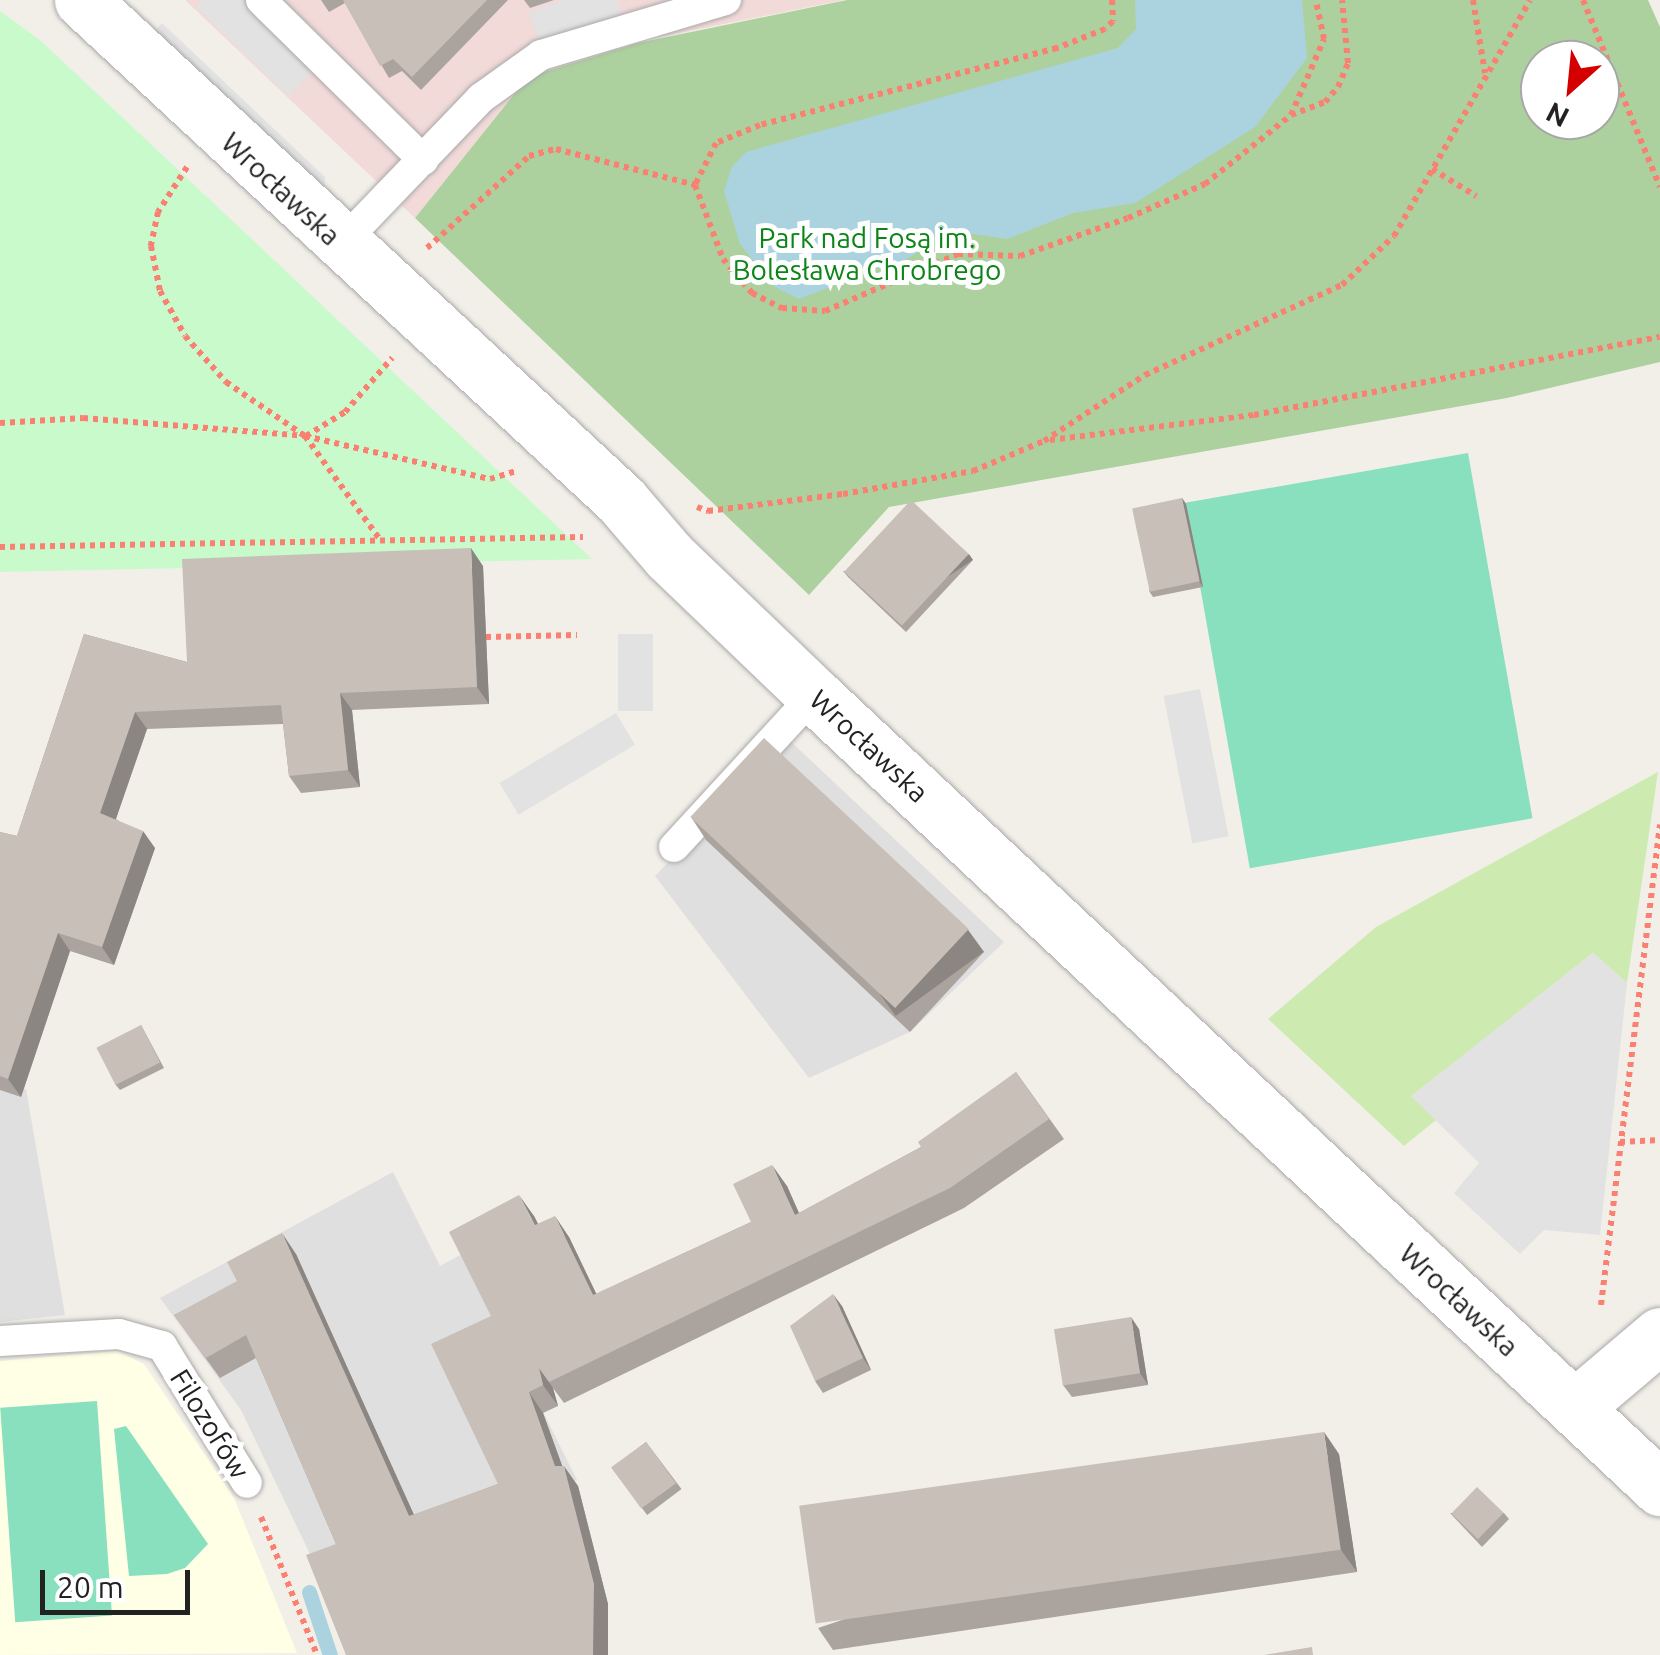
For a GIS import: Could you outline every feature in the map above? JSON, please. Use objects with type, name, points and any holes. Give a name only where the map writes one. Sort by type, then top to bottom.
[{"type":"street","name":"Wrocławska","points":[[82,0],[340,245],[621,500],[669,556],[814,695],[1660,1488]]},
{"type":"street","points":[[1574,1407],[1660,1335]]},
{"type":"lane","points":[[261,0],[423,160]]},
{"type":"lane","points":[[340,245],[482,98],[542,55],[726,0]]},
{"type":"lane","points":[[674,847],[814,695]]},
{"type":"lane","name":"Filozofów","points":[[0,1342],[119,1334],[162,1346],[248,1484]]},
{"type":"path","points":[[1112,0],[1113,21],[1105,29],[1057,48],[760,125],[716,143],[696,185],[723,259],[752,293],[782,308],[825,311],[890,288],[958,254],[1020,256],[1128,218],[1205,184],[1291,115],[1325,102],[1338,87],[1348,64],[1342,0]]},
{"type":"path","points":[[1291,115],[1324,39],[1316,0]]},
{"type":"path","points":[[1473,0],[1485,76]]},
{"type":"path","points":[[708,511],[973,471],[1044,441],[1145,375],[1342,285],[1394,236],[1530,0]]},
{"type":"path","points":[[1583,0],[1660,187]]},
{"type":"path","points":[[427,248],[529,156],[556,148],[696,185]]},
{"type":"path","points":[[194,158],[158,212],[151,246],[160,292],[185,336],[226,382],[306,436],[382,541]]},
{"type":"path","points":[[1432,170],[1476,196]]},
{"type":"path","points":[[1044,441],[1254,415],[1660,338]]},
{"type":"path","points":[[306,436],[346,412],[396,354]]},
{"type":"path","points":[[0,423],[83,418],[306,436],[490,479],[522,470]]},
{"type":"path","points":[[0,547],[584,536]]},
{"type":"path","points":[[486,637],[577,635]]},
{"type":"path","points":[[1601,1306],[1660,825]]},
{"type":"path","points":[[1620,1142],[1660,1140]]},
{"type":"path","name":"Filozofów","points":[[248,1484],[317,1655]]},
{"type":"shaded area","points":[[185,0],[844,0],[649,39],[528,77],[415,218]]},
{"type":"shaded area","points":[[203,0],[244,0],[315,69],[289,96],[196,7]]},
{"type":"shaded area","points":[[564,0],[617,0],[622,18],[540,44],[529,12]]},
{"type":"shaded area","points":[[162,23],[325,177],[325,200],[149,37]]},
{"type":"shaded area","points":[[618,634],[653,634],[653,711],[618,711]]},
{"type":"shaded area","points":[[1200,689],[1229,836],[1192,843],[1164,696]]},
{"type":"shaded area","points":[[616,713],[635,745],[518,815],[499,783]]},
{"type":"shaded area","points":[[788,739],[1004,942],[910,1032],[809,1078],[655,876]]},
{"type":"shaded area","points":[[1593,953],[1627,983],[1600,1235],[1544,1230],[1520,1254],[1454,1193],[1479,1163],[1411,1096]]},
{"type":"shaded area","points":[[0,1085],[26,1089],[65,1315],[0,1322]]},
{"type":"shaded area","points":[[393,1172],[440,1266],[464,1253],[577,1480],[320,1575],[241,1410],[160,1298]]},
{"type":"shaded area","points":[[117,1351],[144,1364],[234,1498],[297,1653],[0,1655],[0,1361]]},
{"type":"green space","name":"Park nad Fosą im. Bolesława Chrobrego","points":[[847,0],[1648,0],[1660,27],[1660,362],[1507,398],[889,507],[809,595],[415,218],[528,77],[638,43]]},
{"type":"green space","points":[[0,11],[40,40],[592,559],[0,572]]},
{"type":"green space","points":[[1468,453],[1532,818],[1250,868],[1185,503]]},
{"type":"green space","points":[[1658,772],[1627,983],[1593,953],[1412,1096],[1436,1120],[1404,1146],[1268,1019],[1376,927]]},
{"type":"green space","points":[[97,1401],[112,1615],[15,1622],[0,1408]]},
{"type":"green space","points":[[126,1426],[208,1544],[185,1568],[167,1574],[129,1576],[114,1429]]},
{"type":"water","points":[[1135,0],[1302,0],[1307,58],[1255,127],[1135,203],[1073,213],[1007,239],[953,231],[890,269],[859,266],[838,284],[799,299],[775,287],[740,244],[724,191],[732,167],[746,152],[1118,48],[1136,29]]},
{"type":"building","points":[[343,0],[487,0],[412,77],[393,59],[380,66]]},
{"type":"building","points":[[1182,498],[1200,581],[1150,592],[1132,509]]},
{"type":"building","points":[[911,500],[969,554],[902,626],[844,572]]},
{"type":"building","points":[[471,548],[477,687],[340,693],[348,770],[289,776],[281,705],[135,712],[100,813],[143,831],[102,947],[58,933],[8,1079],[0,1076],[0,832],[17,836],[84,634],[187,662],[182,559]]},
{"type":"building","points":[[764,738],[969,929],[895,1008],[690,817]]},
{"type":"building","points":[[141,1025],[160,1062],[116,1085],[96,1048]]},
{"type":"building","points":[[1016,1072],[1049,1119],[950,1188],[549,1382],[539,1368],[543,1385],[529,1392],[555,1466],[564,1466],[594,1584],[593,1655],[346,1655],[306,1555],[336,1544],[246,1335],[206,1358],[174,1315],[237,1281],[227,1262],[282,1233],[409,1516],[498,1484],[431,1344],[491,1316],[449,1232],[519,1195],[535,1225],[555,1216],[593,1295],[751,1222],[733,1184],[772,1165],[795,1215],[921,1147],[918,1142]]},
{"type":"building","points":[[833,1294],[863,1358],[815,1381],[790,1326]]},
{"type":"building","points":[[1131,1317],[1140,1373],[1063,1386],[1054,1329]]},
{"type":"building","points":[[1324,1432],[1341,1550],[816,1624],[799,1506]]},
{"type":"building","points":[[646,1442],[676,1483],[641,1509],[611,1467]]},
{"type":"building","points":[[1477,1487],[1504,1513],[1478,1539],[1451,1514]]},
{"type":"building","points":[[1312,1647],[1313,1655],[1264,1655]]},
{"type":"waterway","points":[[309,1592],[330,1655]]}]
